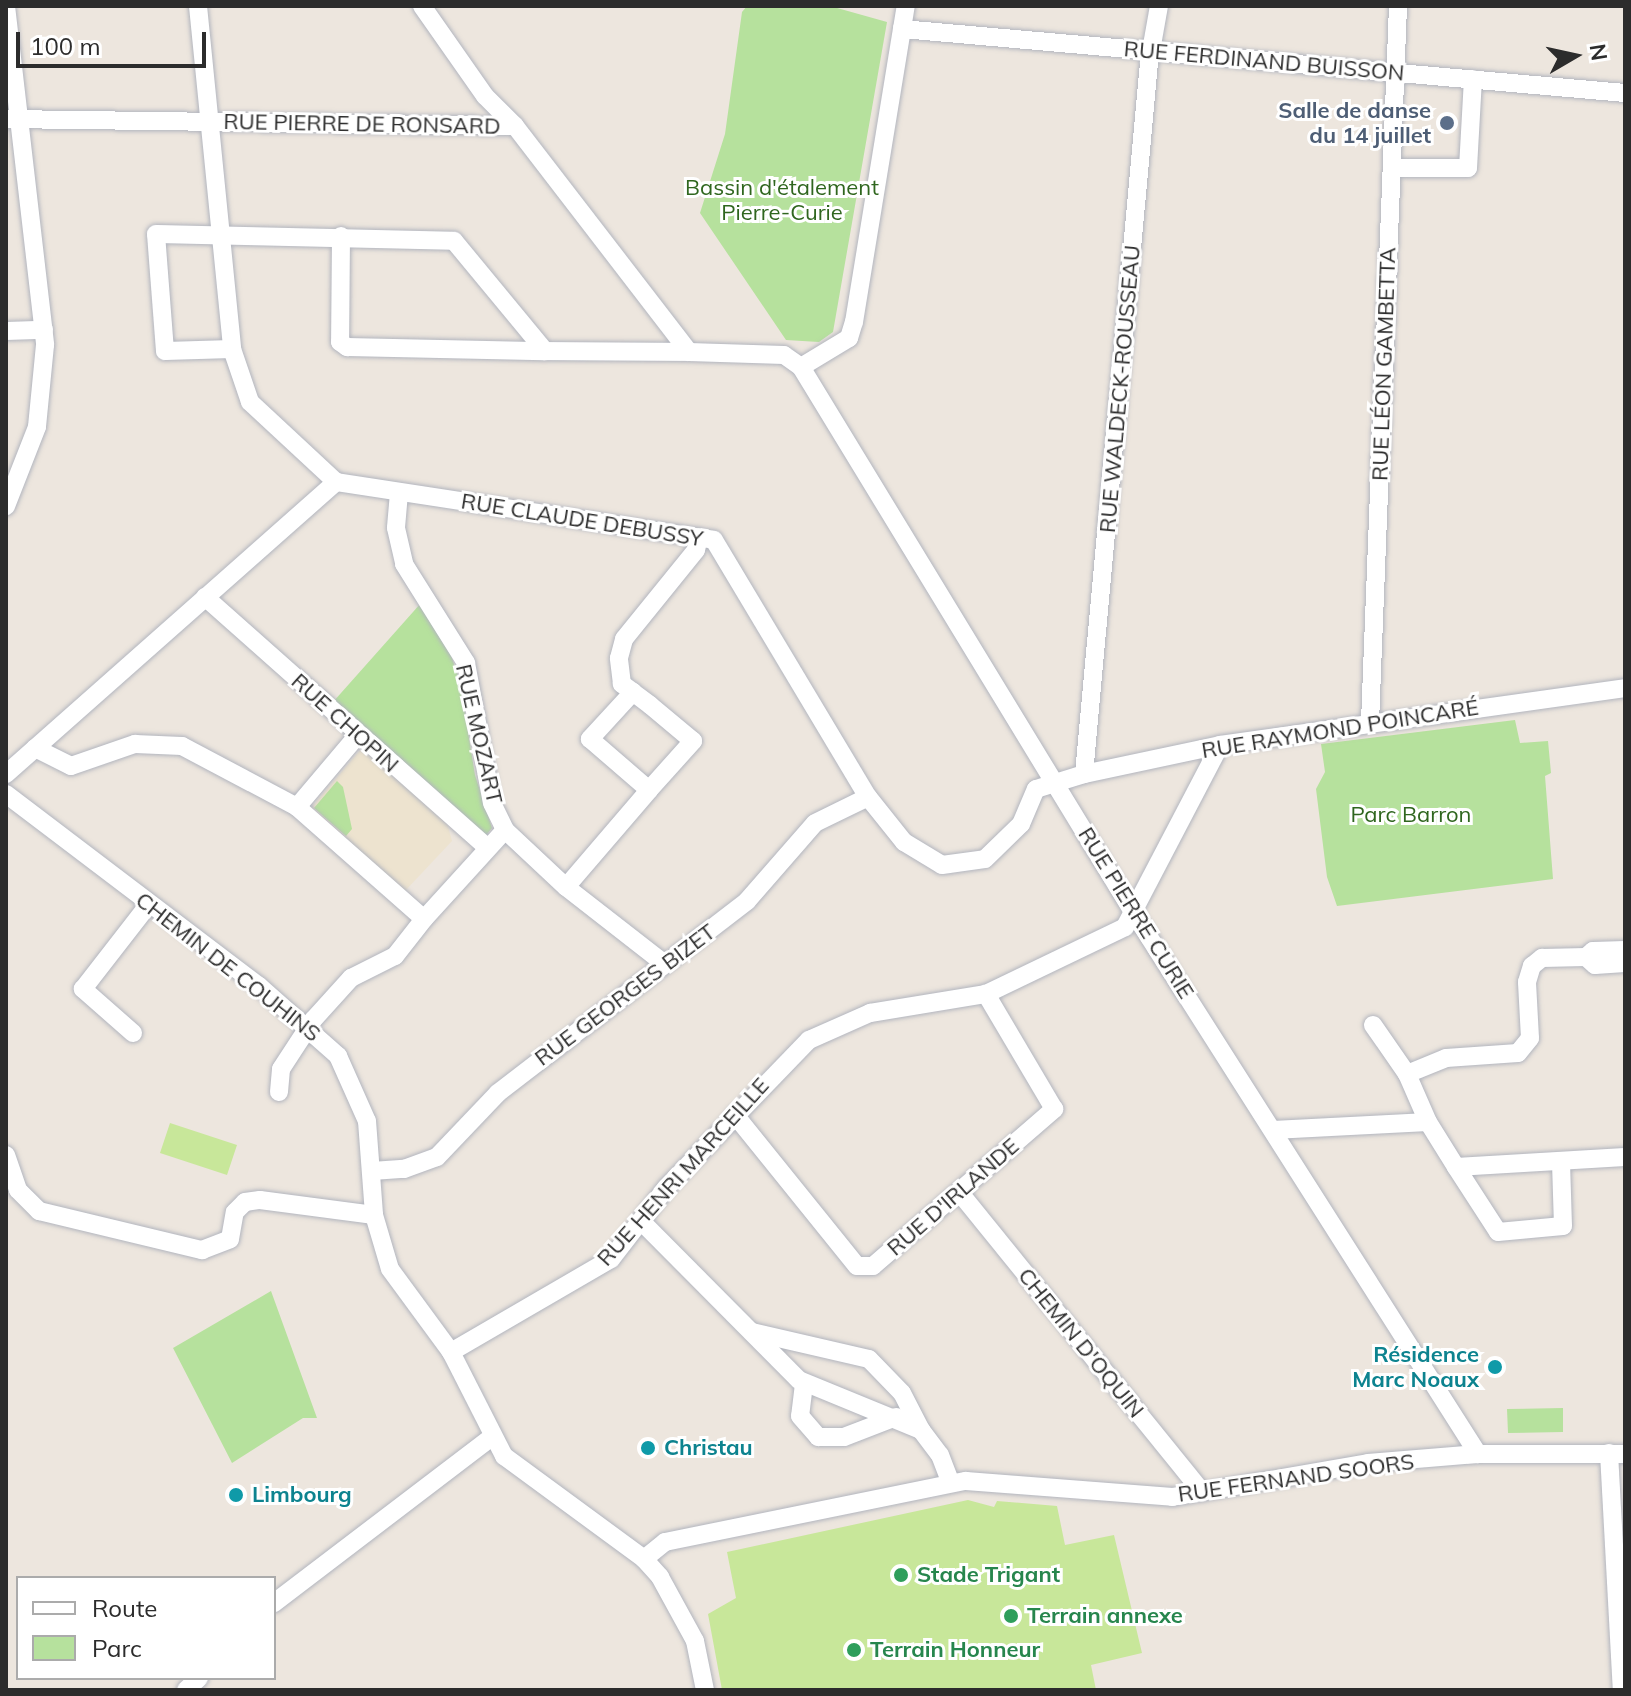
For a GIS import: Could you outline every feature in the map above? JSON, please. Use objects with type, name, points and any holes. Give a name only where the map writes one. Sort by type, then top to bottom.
[{"type":"street","points":[[6,6],[14,118],[44,330],[40,412],[8,495]]},
{"type":"street","points":[[6,774],[336,482],[250,402],[232,349],[214,122],[198,6]]},
{"type":"street","points":[[422,6],[485,96],[515,126]]},
{"type":"street","points":[[801,367],[849,338],[854,322],[906,6]]},
{"type":"street","name":"RUE WALDECK-ROUSSEAU","points":[[1084,774],[1149,62],[1154,51],[1159,6]]},
{"type":"street","name":"RUE LÉON GAMBETTA","points":[[1370,722],[1398,6]]},
{"type":"street","name":"RUE FERDINAND BUISSON","points":[[902,29],[1625,93]]},
{"type":"street","points":[[1392,168],[1468,168],[1473,79]]},
{"type":"street","name":"RUE PIERRE DE RONSARD","points":[[14,118],[515,126],[689,352]]},
{"type":"street","points":[[232,349],[165,351],[156,234],[223,233],[454,241],[545,351]]},
{"type":"street","points":[[341,236],[340,342],[347,347],[689,352]]},
{"type":"street","points":[[6,331],[44,330]]},
{"type":"street","name":"RUE PIERRE CURIE","points":[[689,352],[784,355],[801,367],[1057,781],[1135,915],[1478,1454]]},
{"type":"street","name":"RUE CLAUDE DEBUSSY","points":[[336,482],[714,540],[868,797],[921,855],[942,865],[985,859],[1005,843],[1021,824],[1036,789],[1057,781]]},
{"type":"street","name":"RUE MOZART","points":[[399,493],[396,528],[404,564],[440,613],[466,663],[492,803],[505,830],[566,887],[665,964]]},
{"type":"street","points":[[566,887],[693,741],[622,684],[619,658],[624,639],[696,550],[699,537]]},
{"type":"street","name":"RUE CHOPIN","points":[[205,597],[357,736],[487,847]]},
{"type":"street","name":"RUE RAYMOND POINCARÉ","points":[[1057,781],[1220,745],[1625,688]]},
{"type":"street","points":[[633,692],[590,739],[649,790]]},
{"type":"street","points":[[297,807],[357,736]]},
{"type":"street","points":[[35,748],[71,766],[135,744],[182,746],[297,807],[424,919]]},
{"type":"street","points":[[1135,915],[1220,745]]},
{"type":"street","name":"CHEMIN DE COUHINS","points":[[6,794],[309,1029],[338,1056],[353,1083],[367,1121],[374,1215],[386,1262],[451,1352],[492,1437],[522,1471],[644,1559],[686,1618],[705,1690]]},
{"type":"street","name":"RUE GEORGES BIZET","points":[[372,1171],[404,1169],[437,1157],[498,1093],[747,901],[815,823],[868,797]]},
{"type":"street","points":[[279,1092],[281,1069],[351,978],[395,956],[424,919],[505,830]]},
{"type":"street","points":[[133,1033],[83,989],[149,904]]},
{"type":"street","name":"RUE HENRI MARCEILLE","points":[[451,1352],[600,1267],[780,1065],[829,1031],[870,1013],[986,994],[1125,927],[1135,915]]},
{"type":"street","points":[[1407,1074],[1446,1058],[1518,1053],[1530,1038],[1527,982],[1532,966],[1542,958],[1586,957],[1593,951],[1625,950]]},
{"type":"street","points":[[1586,957],[1595,965],[1625,963]]},
{"type":"street","name":"RUE D'IRLANDE","points":[[735,1115],[857,1266],[873,1266],[1054,1109],[986,994]]},
{"type":"street","points":[[1373,1025],[1407,1074],[1428,1122],[1498,1232],[1563,1226],[1561,1161]]},
{"type":"street","points":[[1273,1130],[1428,1122]]},
{"type":"street","points":[[6,1155],[18,1190],[39,1211],[202,1250],[230,1239],[235,1212],[245,1202],[260,1200],[374,1215]]},
{"type":"street","points":[[1456,1167],[1625,1157]]},
{"type":"street","name":"CHEMIN D'OQUIN","points":[[960,1193],[1202,1492]]},
{"type":"street","points":[[642,1222],[804,1384],[896,1417],[921,1430]]},
{"type":"street","points":[[752,1332],[869,1359],[902,1393],[921,1430],[940,1455],[951,1483]]},
{"type":"street","points":[[804,1384],[800,1416],[818,1437],[844,1437],[896,1417]]},
{"type":"street","points":[[276,1601],[492,1437]]},
{"type":"street","name":"RUE FERNAND SOORS","points":[[644,1559],[665,1542],[951,1483],[993,1482],[1164,1497],[1351,1465],[1478,1454],[1617,1454]]},
{"type":"street","points":[[1617,1454],[1622,1690]]},
{"type":"shaded area","points":[[361,749],[447,823],[452,841],[405,891],[311,808]]},
{"type":"green space","name":"Bassin d'étalement Pierre-Curie","points":[[747,6],[830,6],[887,22],[833,332],[819,342],[786,340],[700,213],[725,134],[742,12]]},
{"type":"green space","points":[[421,603],[451,655],[460,682],[475,775],[492,828],[482,840],[333,702]]},
{"type":"green space","name":"Parc Barron","points":[[1515,720],[1520,743],[1548,741],[1551,773],[1545,776],[1553,879],[1337,906],[1327,877],[1316,789],[1325,772],[1321,744]]},
{"type":"green space","points":[[337,781],[343,787],[352,829],[346,836],[314,808]]},
{"type":"green space","points":[[170,1123],[237,1145],[227,1175],[160,1153]]},
{"type":"green space","points":[[271,1291],[317,1418],[303,1418],[232,1463],[173,1348]]},
{"type":"green space","points":[[1563,1408],[1563,1432],[1508,1433],[1507,1409]]},
{"type":"green space","name":"Stade Trigant","points":[[968,1500],[994,1507],[997,1501],[1057,1506],[1065,1545],[1114,1535],[1142,1653],[1091,1665],[1096,1690],[722,1690],[708,1614],[736,1598],[727,1552]]},
{"type":"place","name":"Salle de danse du 14 juillet","points":[[1447,123]]},
{"type":"place","name":"Résidence Marc Noaux","points":[[1495,1367]]},
{"type":"place","name":"Christau","points":[[648,1448]]},
{"type":"place","name":"Limbourg","points":[[236,1495]]},
{"type":"place","name":"Stade Trigant","points":[[901,1575]]},
{"type":"place","name":"Terrain annexe","points":[[1011,1616]]},
{"type":"place","name":"Terrain Honneur","points":[[854,1650]]}]
